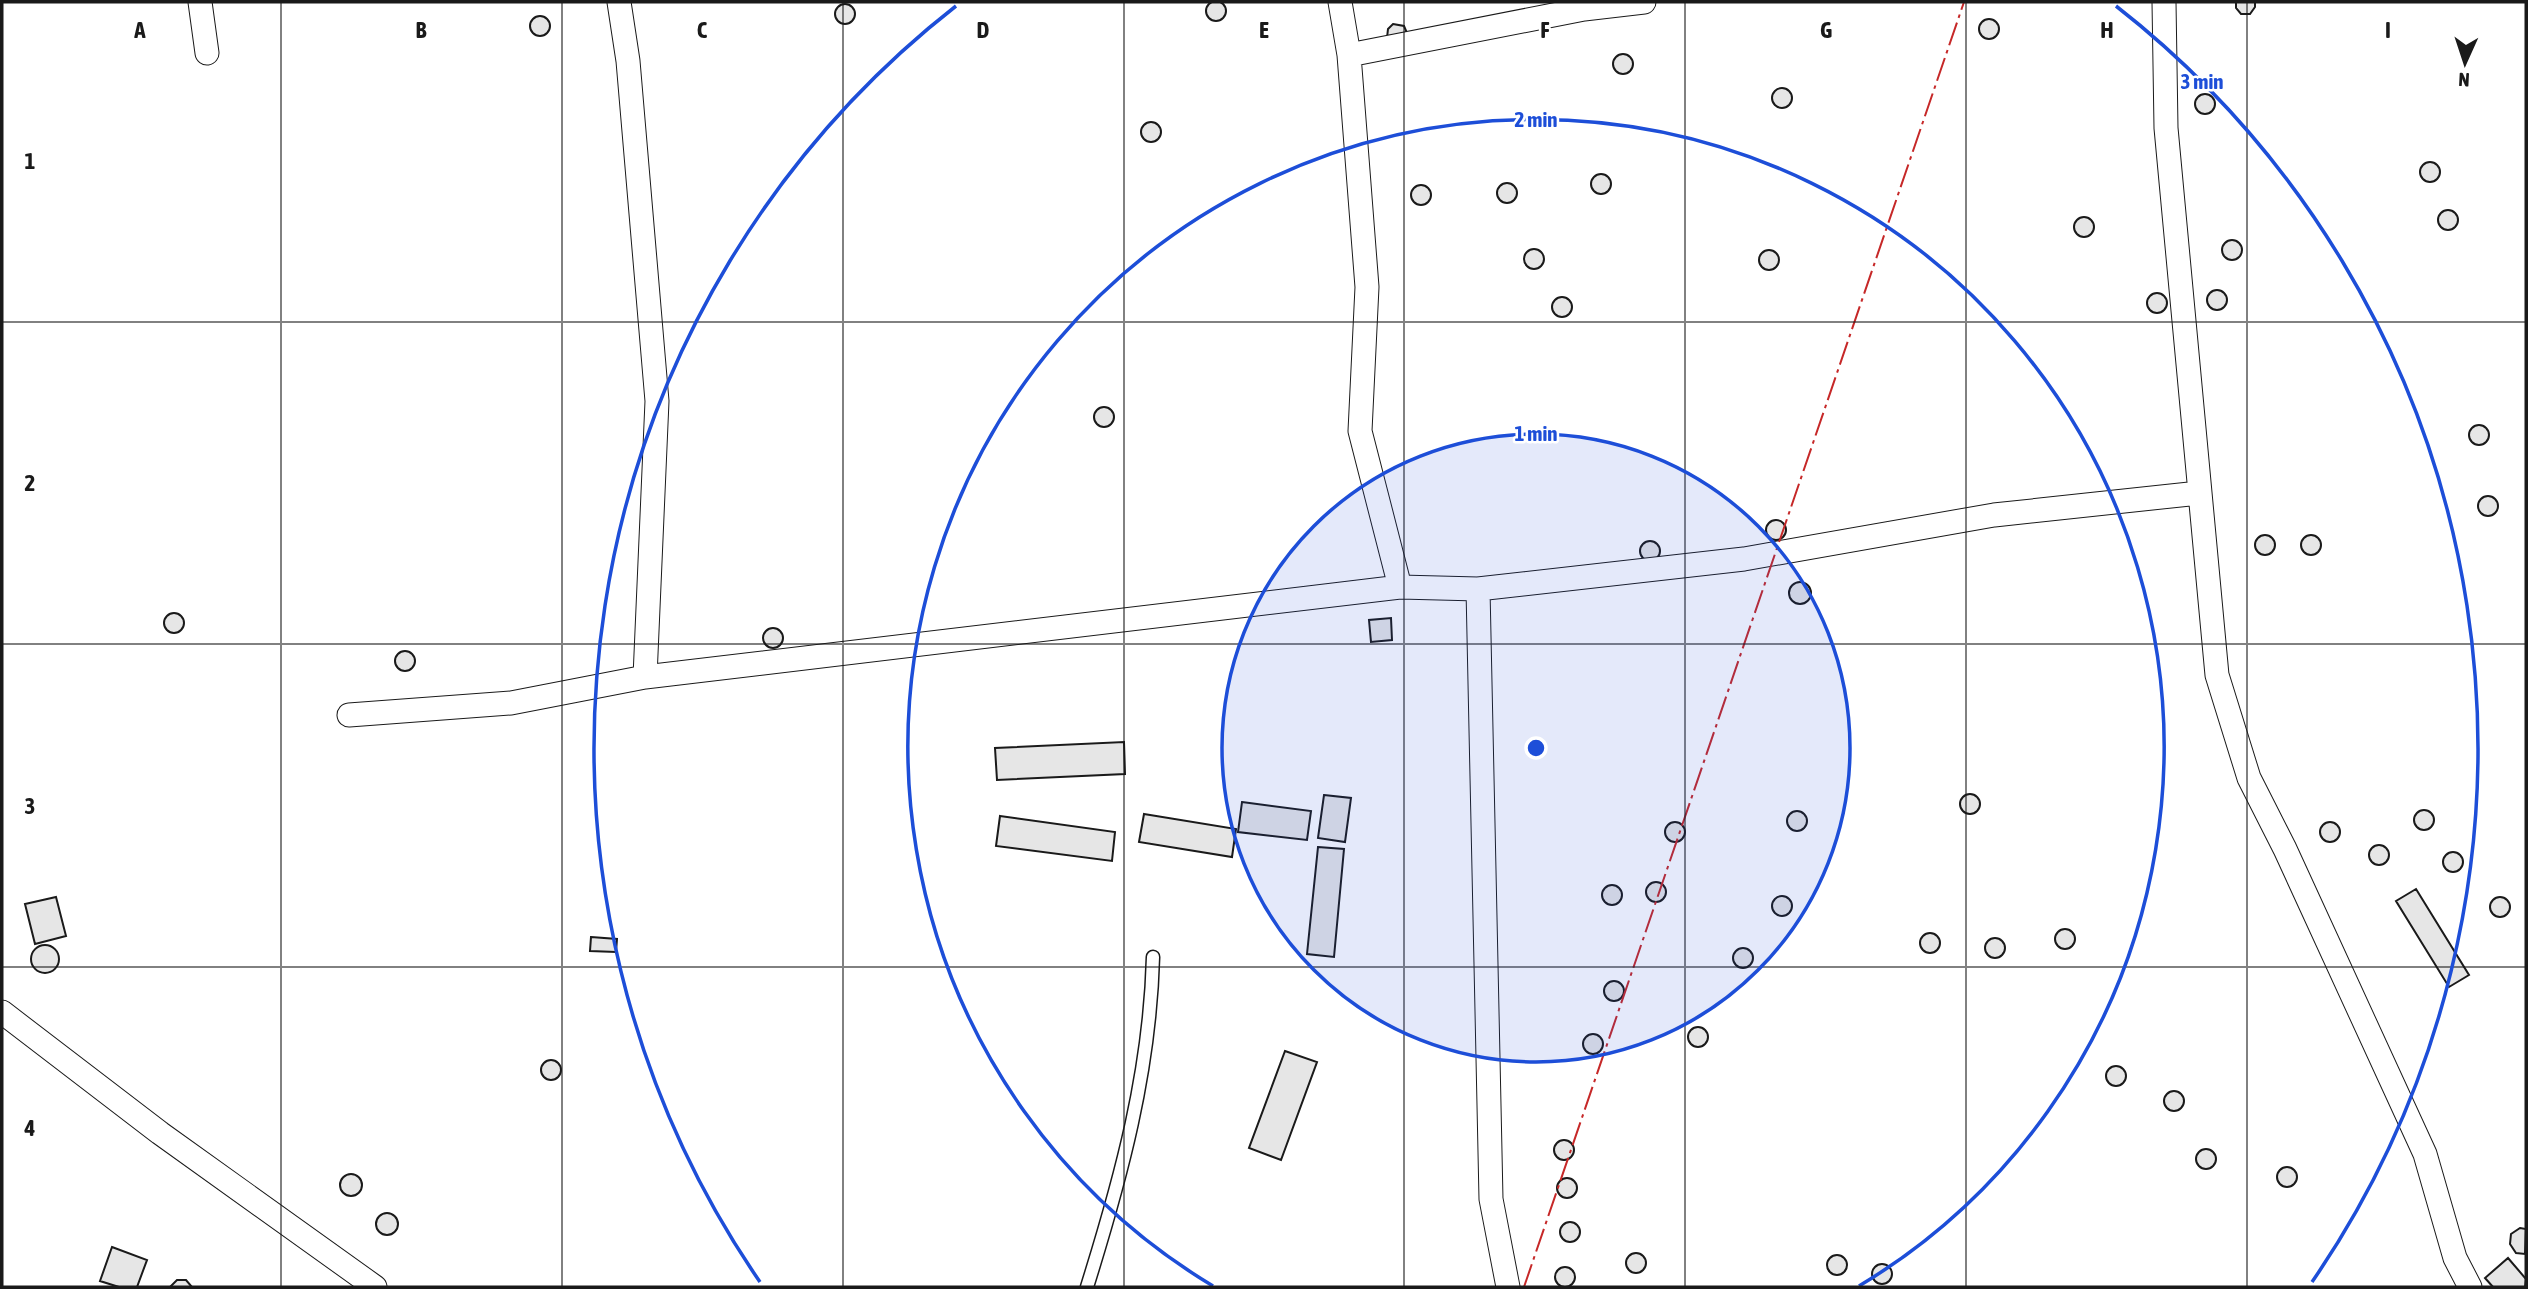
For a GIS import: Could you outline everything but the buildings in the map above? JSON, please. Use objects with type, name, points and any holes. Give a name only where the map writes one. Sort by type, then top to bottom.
[{"type":"street","points":[[200,2],[207,53]]},
{"type":"street","points":[[619,2],[628,61],[657,401],[645,677]]},
{"type":"street","points":[[1340,2],[1349,55],[1367,288],[1360,430],[1400,587]]},
{"type":"street","points":[[1349,55],[1584,9],[1644,2]]},
{"type":"street","points":[[2164,2],[2166,128],[2217,676],[2249,778],[2285,849],[2425,1154],[2455,1258],[2470,1287]]},
{"type":"street","points":[[349,715],[511,703],[645,677],[1400,587],[1478,589],[1744,559],[1994,515],[2199,493]]},
{"type":"street","points":[[1478,589],[1491,1199],[1508,1287]]},
{"type":"street","points":[[2,1012],[160,1133],[375,1287]]},
{"type":"lane","points":[[1087,1287],[1113,1206],[1136,1110],[1152,1010],[1153,957]]},
{"type":"power","points":[[1524,1287],[1964,2]]}]
